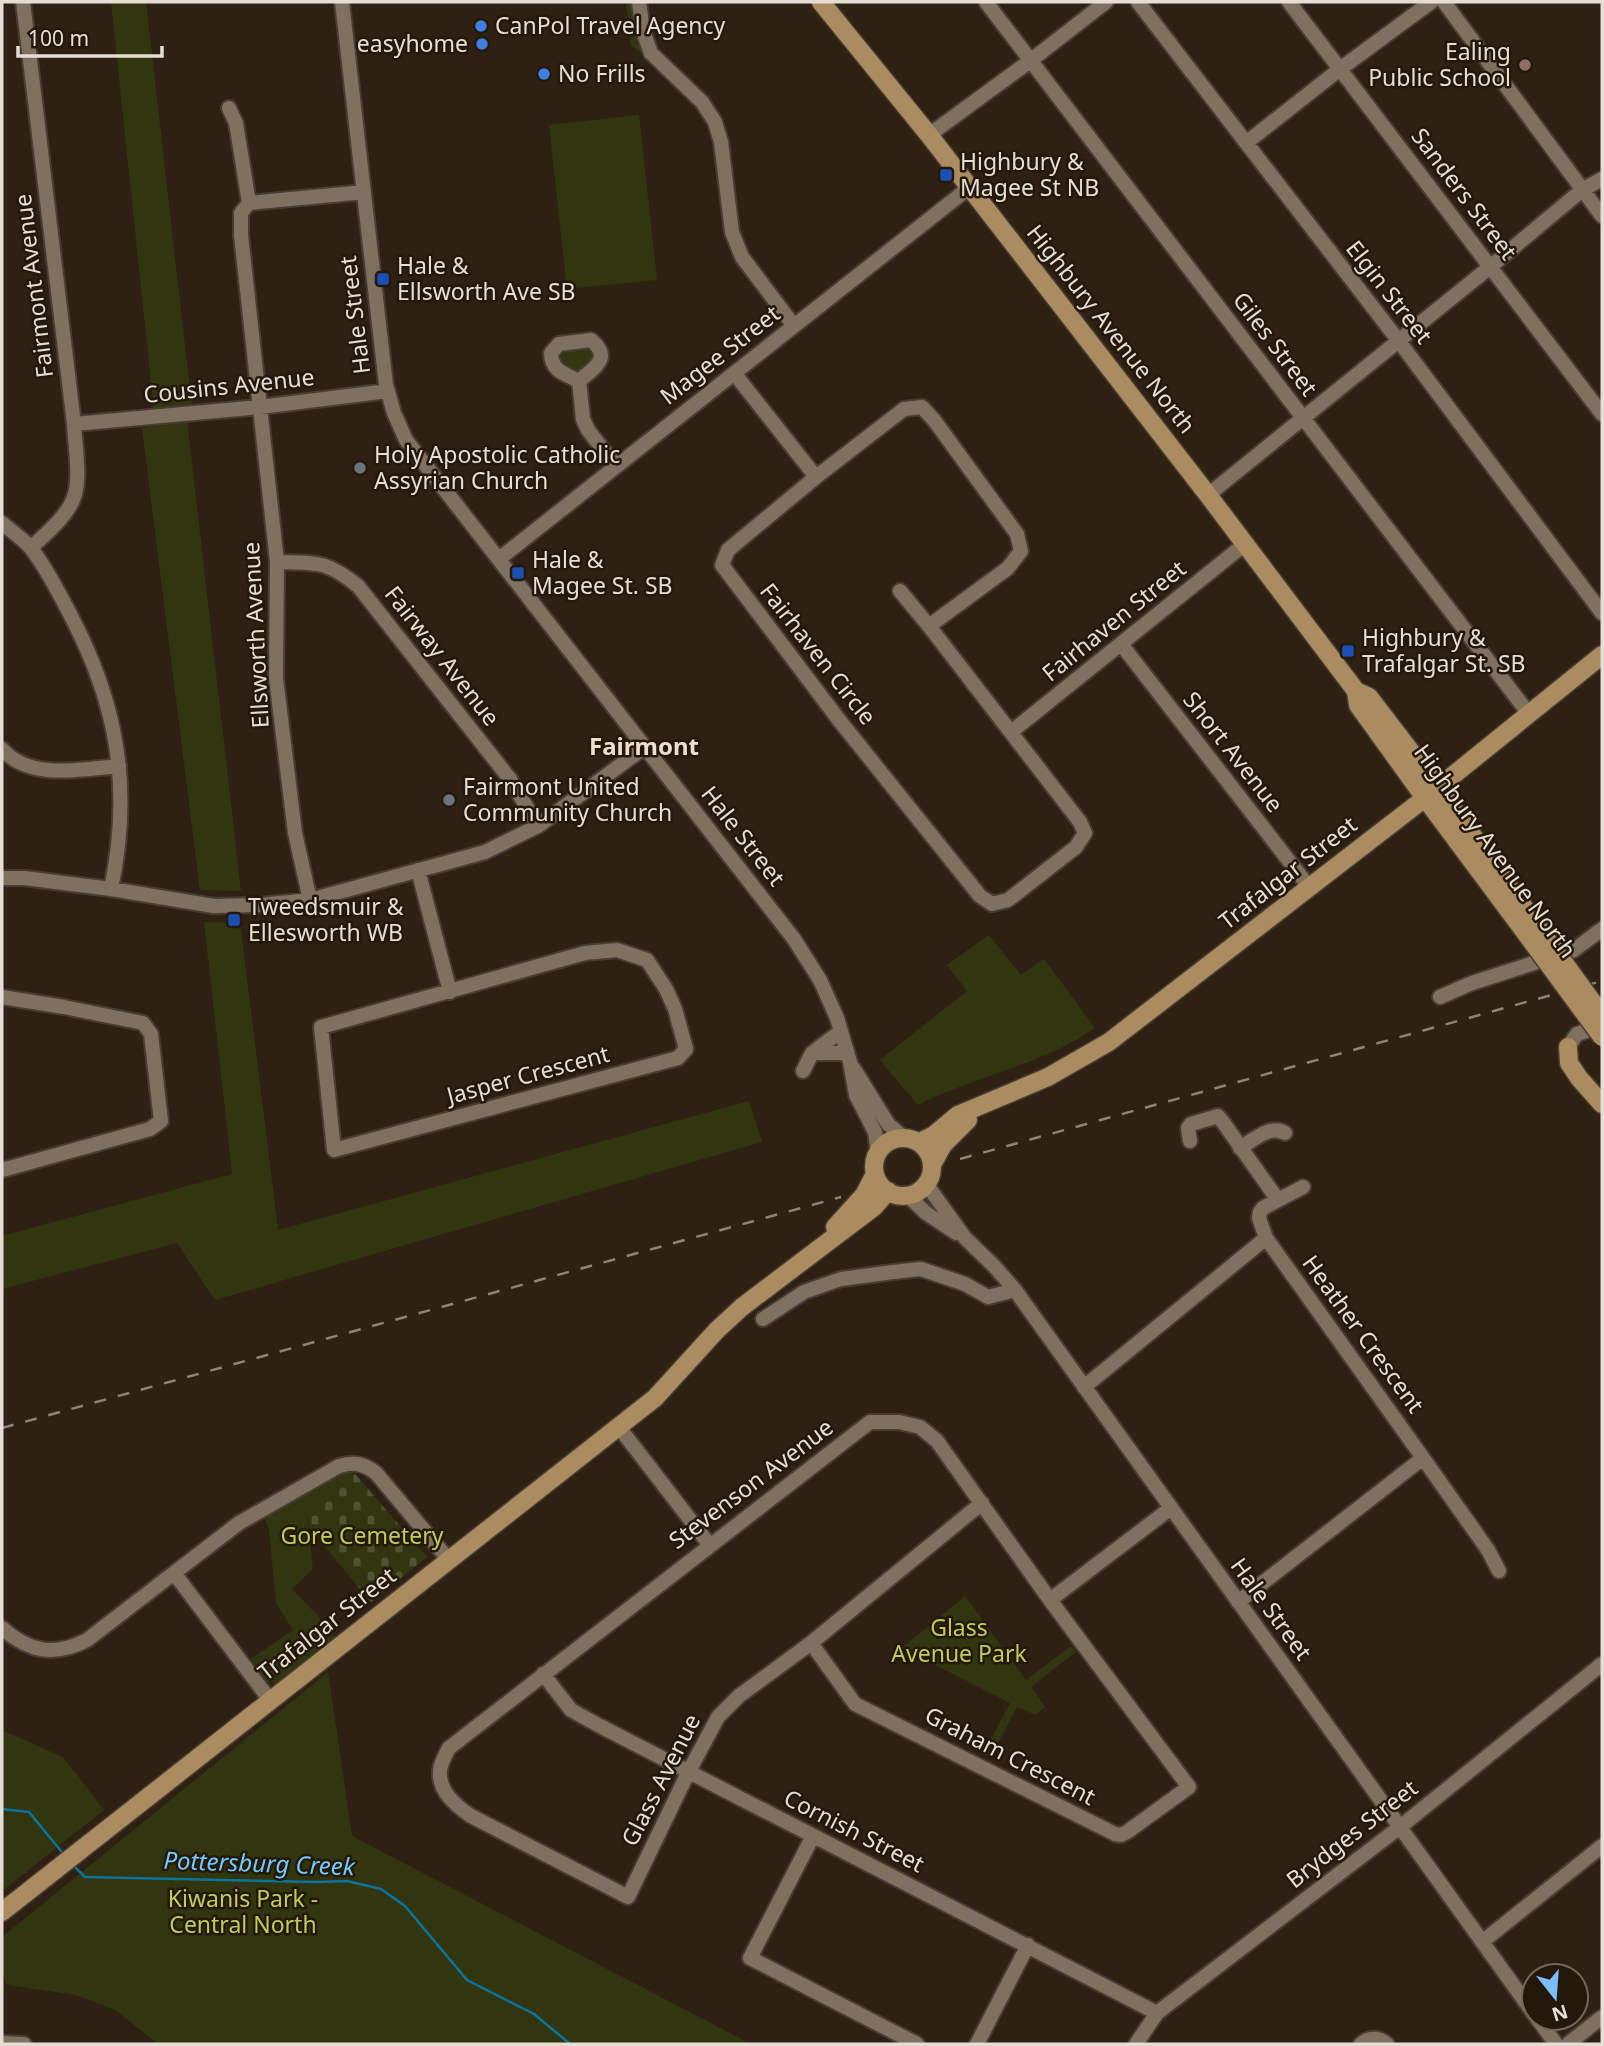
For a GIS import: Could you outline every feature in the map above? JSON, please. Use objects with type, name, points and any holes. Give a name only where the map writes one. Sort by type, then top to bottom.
[{"type":"main road","name":"Highbury Avenue North","points":[[821,2],[970,187],[1356,691],[1369,696],[1431,793],[1534,933],[1602,1037]]},
{"type":"main road","name":"Trafalgar Street","points":[[911,1140],[934,1135],[958,1115],[1048,1077],[1109,1042],[1310,888],[1602,655]]},
{"type":"main road","name":"Highbury Avenue North","points":[[1534,933],[1602,1015]]},
{"type":"main road","points":[[1568,1047],[1569,1063],[1602,1104]]},
{"type":"main road","name":"Trafalgar Street","points":[[933,1163],[943,1144],[986,1104]]},
{"type":"main road","points":[[911,1140],[930,1155],[933,1163],[932,1174],[927,1185],[918,1192],[908,1196],[888,1192],[875,1174],[874,1163],[878,1153],[888,1141],[911,1140]]},
{"type":"main road","name":"Trafalgar Street","points":[[804,1260],[864,1195],[875,1174]]},
{"type":"main road","name":"Trafalgar Street","points":[[2,1912],[655,1398],[742,1307],[874,1207],[888,1192]]},
{"type":"street","name":"Fairmont Avenue","points":[[23,2],[74,424],[77,472],[75,497],[61,518],[31,548]]},
{"type":"street","name":"Hale Street","points":[[342,2],[388,391],[406,440],[794,939],[820,981],[841,1031],[856,1095],[875,1132],[878,1153]]},
{"type":"street","points":[[639,2],[643,31],[651,53],[702,102],[715,122],[721,142],[732,232],[741,257],[794,326]]},
{"type":"street","name":"Giles Street","points":[[986,2],[1530,714]]},
{"type":"street","points":[[929,135],[1106,2]]},
{"type":"street","name":"Elgin Street","points":[[1138,2],[1398,340],[1602,613]]},
{"type":"street","name":"Sanders Street","points":[[1289,2],[1602,414]]},
{"type":"street","points":[[1246,144],[1340,69],[1431,2]]},
{"type":"street","points":[[1444,2],[1602,216]]},
{"type":"street","points":[[229,108],[236,123],[248,203],[364,192]]},
{"type":"street","points":[[1208,495],[1582,190],[1602,179]]},
{"type":"street","name":"Magee Street","points":[[499,559],[970,187]]},
{"type":"street","name":"Ellsworth Avenue","points":[[248,203],[241,213],[241,235],[277,562],[276,678],[295,833],[310,900]]},
{"type":"street","points":[[734,373],[816,477]]},
{"type":"street","points":[[579,382],[583,419],[588,430],[616,466]]},
{"type":"street","name":"Cousins Avenue","points":[[74,424],[260,407],[388,391]]},
{"type":"street","name":"Fairhaven Circle","points":[[922,407],[1017,534],[1021,551],[1007,568],[929,626],[1080,822],[1084,833],[1076,847],[1008,900],[992,904],[980,896],[839,720],[722,565],[728,550],[816,477],[904,409],[922,407]]},
{"type":"street","points":[[2,523],[31,548],[56,588],[83,640],[103,689],[114,729],[119,766],[120,826],[111,889]]},
{"type":"street","name":"Fairhaven Street","points":[[1011,732],[1245,544]]},
{"type":"street","name":"Fairway Avenue","points":[[277,562],[318,563],[339,571],[358,586],[510,779],[538,827]]},
{"type":"street","points":[[900,591],[929,626]]},
{"type":"street","name":"Short Avenue","points":[[1121,644],[1310,888]]},
{"type":"street","points":[[2,878],[24,878],[111,889],[214,906],[310,900],[485,852],[538,827],[645,747]]},
{"type":"street","points":[[2,749],[26,766],[57,772],[119,766]]},
{"type":"street","points":[[418,870],[450,992]]},
{"type":"street","points":[[1440,997],[1472,983],[1574,950],[1602,929]]},
{"type":"street","name":"Jasper Crescent","points":[[617,950],[647,960],[666,989],[675,1009],[686,1049],[677,1058],[334,1150],[321,1027],[450,992],[585,953],[617,950]]},
{"type":"street","points":[[2,997],[143,1023],[151,1034],[161,1121],[150,1129],[2,1170]]},
{"type":"street","points":[[1568,1047],[1577,1034],[1602,1026]]},
{"type":"street","points":[[803,1071],[812,1053],[841,1031]]},
{"type":"street","points":[[812,1053],[848,1058]]},
{"type":"street","name":"Hale Street","points":[[848,1058],[888,1124],[911,1140]]},
{"type":"street","points":[[1190,1140],[1188,1128],[1191,1124],[1218,1116],[1278,1200]]},
{"type":"street","points":[[1240,1148],[1272,1129],[1285,1133]]},
{"type":"street","name":"Hale Street","points":[[927,1185],[965,1238],[1015,1290],[1520,1995]]},
{"type":"street","points":[[1084,1387],[1266,1238],[1259,1218],[1260,1212],[1303,1187]]},
{"type":"street","name":"Hale Street","points":[[908,1196],[926,1213],[965,1238]]},
{"type":"street","name":"Heather Crescent","points":[[1266,1238],[1488,1550],[1499,1571]]},
{"type":"street","points":[[763,1319],[804,1292],[841,1279],[893,1272],[921,1269],[965,1284],[988,1297],[1015,1290]]},
{"type":"street","name":"Stevenson Avenue","points":[[449,1748],[709,1544],[870,1422],[899,1422],[920,1427],[937,1441],[1178,1772]]},
{"type":"street","name":"Stevenson Avenue","points":[[618,1426],[709,1544]]},
{"type":"street","points":[[1238,1602],[1423,1458]]},
{"type":"street","points":[[2,1628],[16,1641],[49,1651],[66,1649],[87,1640],[239,1522],[339,1466],[350,1463],[367,1466],[376,1473],[449,1560]]},
{"type":"street","name":"Glass Avenue","points":[[449,1748],[440,1769],[442,1786],[454,1804],[471,1816],[628,1897],[718,1717],[739,1696],[811,1643],[982,1503]]},
{"type":"street","points":[[1051,1600],[1171,1508]]},
{"type":"street","points":[[174,1573],[270,1700]]},
{"type":"street","name":"Graham Crescent","points":[[811,1643],[855,1704],[1115,1834],[1127,1832],[1189,1787],[1178,1772]]},
{"type":"street","name":"Brydges Street","points":[[1136,2044],[1157,2013],[1399,1827],[1602,1664]]},
{"type":"street","name":"Cornish Street","points":[[544,1674],[570,1710],[1157,2013]]},
{"type":"street","points":[[813,1836],[750,1958],[917,2044]]},
{"type":"street","points":[[1482,1942],[1602,1846]]},
{"type":"street","points":[[977,2044],[1028,1945]]},
{"type":"street","points":[[1569,2044],[1602,2017]]},
{"type":"street","points":[[1361,2044],[1374,2038],[1387,2044]]},
{"type":"street","points":[[2,2043],[24,2044]]},
{"type":"green space","points":[[111,2],[146,2],[192,407],[154,411]]},
{"type":"green space","points":[[626,2],[634,2],[646,56],[631,46]]},
{"type":"green space","points":[[639,115],[657,280],[567,289],[549,125]]},
{"type":"green space","points":[[589,346],[596,356],[581,373],[575,374],[562,367],[557,355],[560,351]]},
{"type":"green space","points":[[187,420],[241,891],[200,890],[142,428]]},
{"type":"green space","points":[[204,922],[240,922],[278,1230],[749,1101],[762,1142],[215,1300],[177,1243],[2,1289],[2,1236],[232,1174]]},
{"type":"green space","points":[[989,935],[1021,975],[1044,959],[1095,1028],[1053,1052],[918,1105],[880,1060],[967,991],[947,965]]},
{"type":"green space","points":[[341,1472],[355,1474],[302,1518],[308,1526],[313,1569],[292,1589],[319,1617],[325,1639],[333,1635],[336,1638],[280,1682],[269,1682],[261,1677],[248,1661],[293,1630],[276,1603],[269,1530],[264,1515]]},
{"type":"green space","name":"Gore Cemetery","points":[[355,1474],[427,1557],[371,1602],[301,1518]]},
{"type":"green space","name":"Glass Avenue Park","points":[[965,1596],[1026,1680],[1071,1646],[1076,1652],[1031,1687],[1045,1707],[1035,1715],[1017,1707],[990,1758],[983,1754],[1010,1703],[902,1648]]},
{"type":"green space","name":"Kiwanis Park - Central North","points":[[328,1672],[352,1836],[751,2044],[158,2044],[117,2011],[76,1995],[7,1985],[2,1974],[2,1937]]},
{"type":"green space","points":[[2,1730],[63,1757],[104,1810],[2,1891]]},
{"type":"waterway","name":"Pottersburg Creek","points":[[2,1809],[29,1812],[65,1856]]},
{"type":"waterway","name":"Pottersburg Creek","points":[[74,1866],[85,1877],[347,1881],[381,1889],[405,1906],[467,1980],[534,2014],[570,2044]]},
{"type":"railway","points":[[960,1159],[1602,981]]},
{"type":"railway","points":[[2,1428],[841,1197]]},
{"type":"place","name":"CanPol Travel Agency","points":[[481,26]]},
{"type":"place","name":"easyhome","points":[[482,44]]},
{"type":"place","name":"Ealing Public School","points":[[1525,65]]},
{"type":"place","name":"No Frills","points":[[544,74]]},
{"type":"place","name":"Highbury & Magee St NB","points":[[946,175]]},
{"type":"place","name":"Hale & Ellsworth Ave SB","points":[[383,279]]},
{"type":"place","name":"Holy Apostolic Catholic Assyrian Church","points":[[360,468]]},
{"type":"place","name":"Hale & Magee St. SB","points":[[518,573]]},
{"type":"place","name":"Highbury & Trafalgar St. SB","points":[[1348,651]]},
{"type":"place","name":"Fairmont United Community Church","points":[[449,800]]},
{"type":"place","name":"Tweedsmuir & Ellesworth WB","points":[[234,920]]},
{"type":"district","name":"Fairmont","points":[[644,747]]}]
